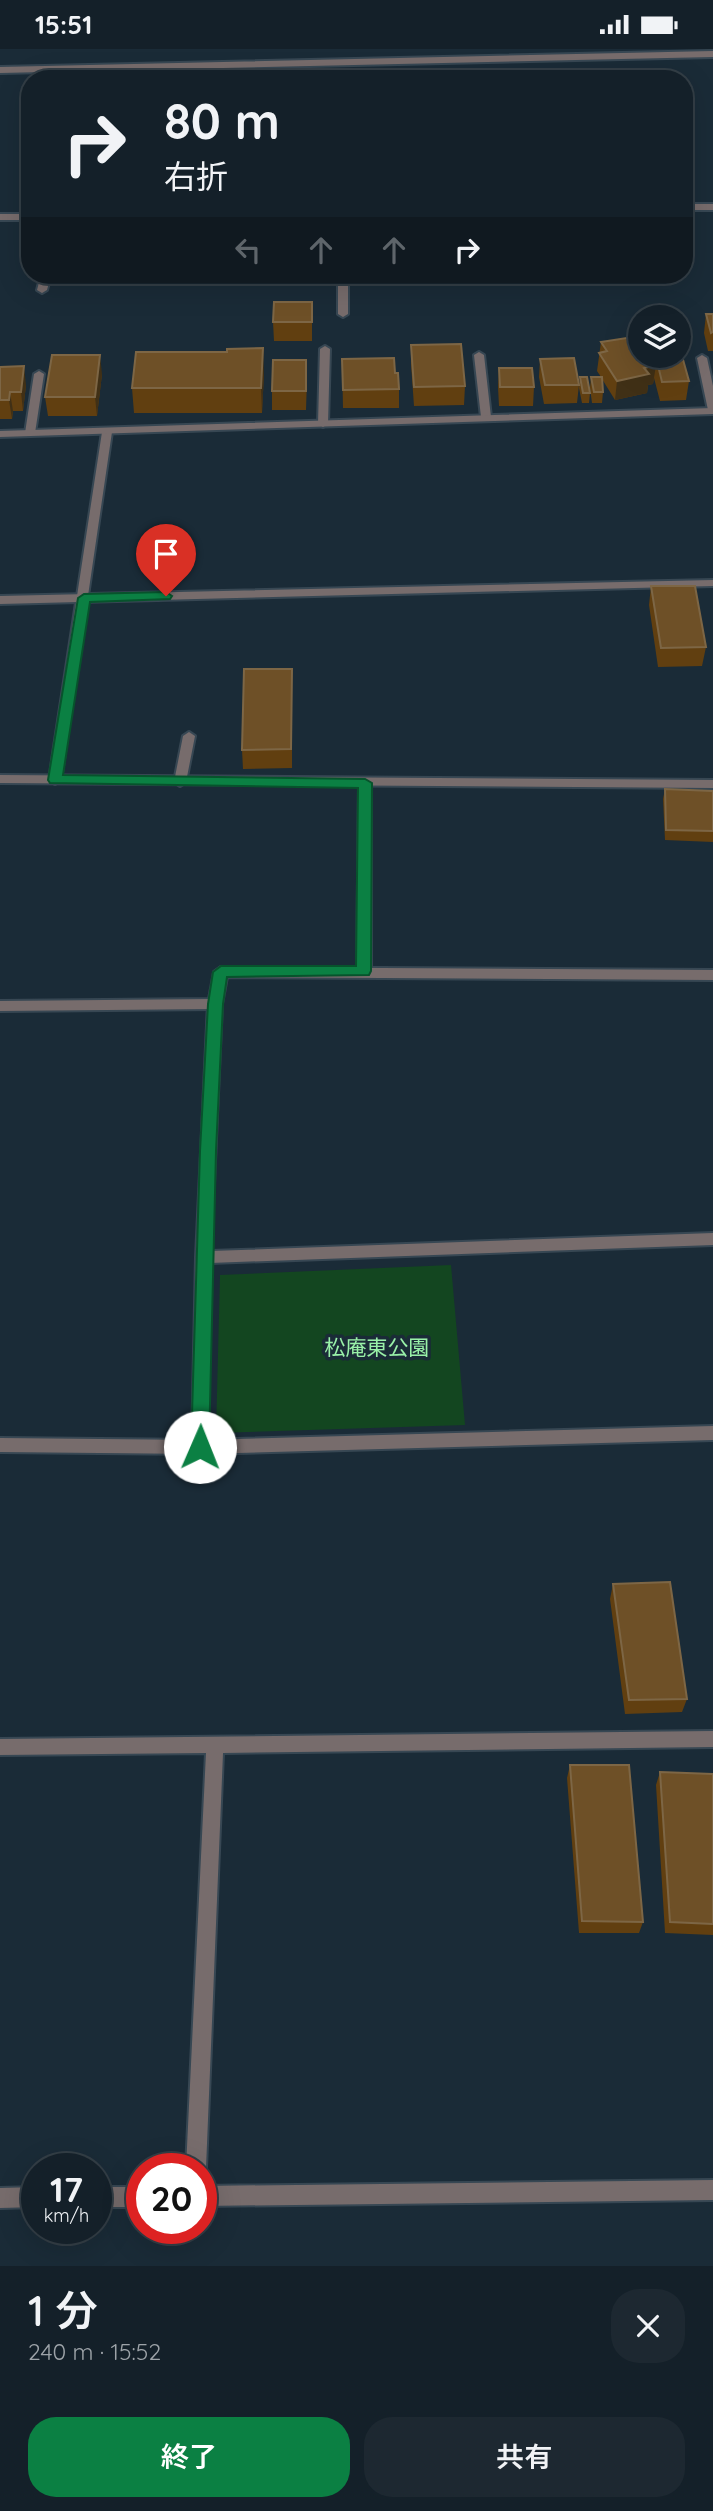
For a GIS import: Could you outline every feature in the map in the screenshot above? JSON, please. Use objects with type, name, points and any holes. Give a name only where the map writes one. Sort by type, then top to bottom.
[{"type":"street","points":[[0,70],[713,54]]},
{"type":"street","points":[[693,207],[713,207]]},
{"type":"street","points":[[0,217],[21,217]]},
{"type":"street","points":[[42,290],[44,284]]},
{"type":"street","points":[[343,284],[343,314]]},
{"type":"street","points":[[323,423],[325,349]]},
{"type":"street","points":[[479,355],[486,417]]},
{"type":"street","points":[[0,435],[713,410],[702,358]]},
{"type":"street","points":[[30,433],[39,375]]},
{"type":"street","points":[[55,780],[107,432]]},
{"type":"street","points":[[0,600],[713,583]]},
{"type":"street","points":[[180,782],[188,736]]},
{"type":"street","points":[[0,779],[713,784]]},
{"type":"street","points":[[363,971],[365,783]]},
{"type":"street","points":[[200,1447],[203,1257],[215,1004],[221,972],[713,975]]},
{"type":"street","points":[[0,1006],[215,1004]]},
{"type":"street","points":[[203,1257],[713,1239]]},
{"type":"street","points":[[0,1445],[200,1447],[713,1433]]},
{"type":"street","points":[[0,1747],[713,1739]]},
{"type":"street","points":[[197,2153],[215,1744]]},
{"type":"street","points":[[217,2196],[713,2190]]},
{"type":"street","points":[[0,2198],[21,2197]]},
{"type":"green space","name":"松庵東公園","points":[[451,1265],[465,1425],[216,1433],[220,1275]]},
{"type":"building","points":[[274,302],[312,302],[312,322],[273,322]]},
{"type":"building","points":[[706,314],[713,314],[711,333]]},
{"type":"building","points":[[628,338],[628,368],[644,368],[649,374],[617,381],[599,353],[607,351],[601,342]]},
{"type":"building","points":[[461,344],[465,386],[414,387],[411,345]]},
{"type":"building","points":[[263,348],[261,388],[132,388],[136,352],[227,352],[227,349]]},
{"type":"building","points":[[52,355],[100,355],[95,397],[45,397]]},
{"type":"building","points":[[394,358],[399,389],[343,390],[342,359]]},
{"type":"building","points":[[574,358],[579,385],[545,385],[540,359]]},
{"type":"building","points":[[273,360],[306,360],[306,391],[272,391]]},
{"type":"building","points":[[24,366],[21,392],[10,392],[9,400],[0,400],[0,367]]},
{"type":"building","points":[[499,368],[532,368],[534,387],[500,387]]},
{"type":"building","points":[[659,368],[685,368],[689,381],[662,382]]},
{"type":"building","points":[[580,377],[587,377],[590,393],[583,393]]},
{"type":"building","points":[[591,377],[602,377],[603,392],[594,392]]},
{"type":"building","points":[[651,586],[695,586],[706,647],[661,648]]},
{"type":"building","points":[[244,669],[292,669],[291,749],[242,750]]},
{"type":"building","points":[[665,789],[713,791],[713,831],[666,830]]},
{"type":"building","points":[[670,1582],[687,1699],[629,1700],[613,1584]]},
{"type":"building","points":[[570,1765],[629,1765],[643,1922],[582,1921]]},
{"type":"building","points":[[660,1772],[713,1774],[713,1924],[670,1922]]},
{"type":"route","points":[[166,596],[84,598],[55,780],[365,783],[363,971],[221,972],[215,1004],[203,1257],[200,1447]]}]
